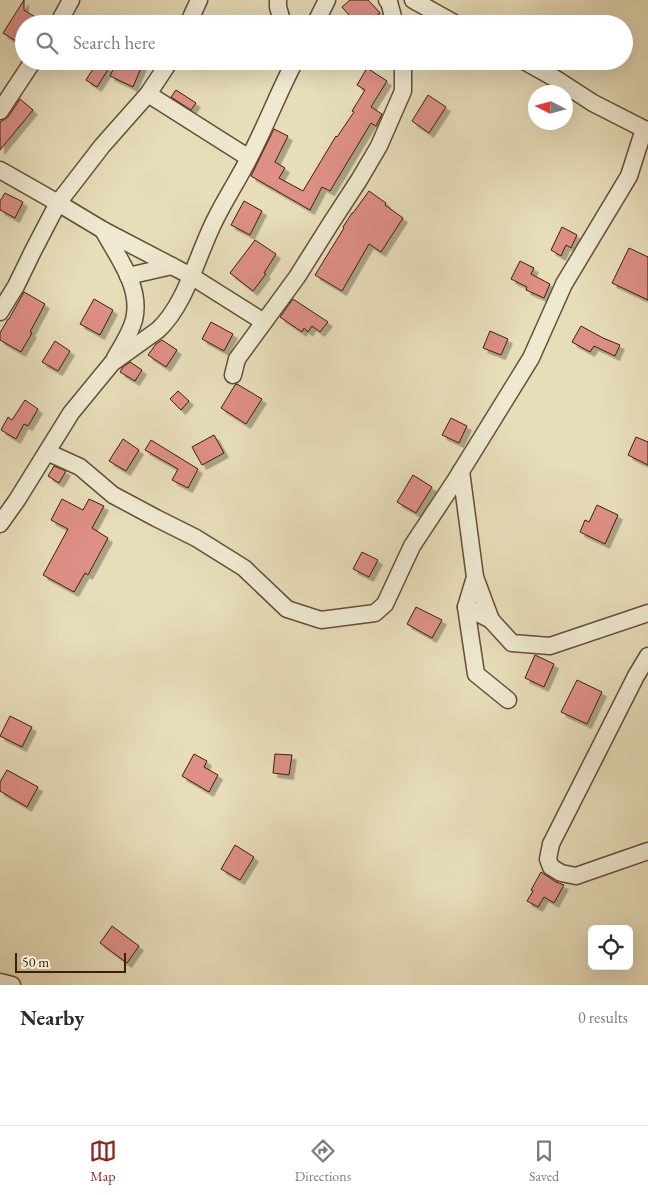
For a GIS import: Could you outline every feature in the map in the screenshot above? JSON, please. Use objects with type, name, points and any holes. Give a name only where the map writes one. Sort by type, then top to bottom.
[{"type":"street","points":[[63,15],[71,0]]},
{"type":"street","points":[[192,15],[199,0]]},
{"type":"street","points":[[278,0],[280,15]]},
{"type":"street","points":[[320,15],[327,0]]},
{"type":"street","points":[[386,0],[389,2],[393,15]]},
{"type":"street","points":[[413,0],[440,15]]},
{"type":"street","points":[[0,111],[27,70]]},
{"type":"street","points":[[0,312],[16,286],[58,203],[102,146],[148,94],[164,70]]},
{"type":"street","points":[[112,364],[164,324],[176,306],[215,219],[249,158],[291,70]]},
{"type":"street","points":[[233,375],[237,359],[297,277],[379,146],[403,91],[403,70]]},
{"type":"street","points":[[47,452],[80,467],[113,495],[196,538],[244,568],[287,610],[321,620],[375,613],[385,604],[412,546],[461,471],[530,358],[564,284],[629,176],[646,130],[593,102],[540,70]]},
{"type":"street","points":[[148,94],[249,158]]},
{"type":"street","points":[[0,170],[103,230],[191,276],[264,322]]},
{"type":"street","points":[[0,524],[71,413],[112,364],[126,340],[134,319],[135,300],[133,287],[103,230]]},
{"type":"street","points":[[128,276],[172,266]]},
{"type":"street","points":[[461,471],[475,577],[491,620]]},
{"type":"street","points":[[475,577],[466,607],[476,674],[508,700]]},
{"type":"street","points":[[466,607],[491,620],[512,643],[550,646],[648,613]]},
{"type":"street","points":[[648,656],[550,844],[548,859],[551,867],[561,873],[576,876],[648,851]]},
{"type":"street","points":[[0,982],[12,985]]},
{"type":"building","points":[[24,0],[24,10],[32,15],[15,15],[15,40],[3,33]]},
{"type":"building","points":[[350,0],[368,0],[380,13],[378,15],[349,15],[342,7]]},
{"type":"building","points":[[92,70],[108,70],[97,87],[86,80]]},
{"type":"building","points":[[113,70],[140,70],[133,87],[110,76]]},
{"type":"building","points":[[366,70],[370,70],[387,81],[371,107],[382,114],[376,126],[371,123],[330,191],[322,187],[310,210],[251,176],[274,129],[288,136],[275,162],[285,168],[279,178],[303,191],[336,136],[354,112],[352,111],[365,90],[357,85]]},
{"type":"building","points":[[176,90],[196,103],[191,110],[171,97]]},
{"type":"building","points":[[428,95],[446,107],[429,133],[412,121]]},
{"type":"building","points":[[20,99],[33,110],[0,150],[0,122],[8,117]]},
{"type":"building","points":[[369,191],[403,218],[381,252],[369,244],[342,291],[315,275],[352,213]]},
{"type":"building","points":[[5,193],[23,202],[15,218],[0,210],[0,201]]},
{"type":"building","points":[[244,201],[262,211],[250,235],[231,225]]},
{"type":"building","points":[[562,227],[577,235],[571,248],[566,245],[561,256],[551,250]]},
{"type":"building","points":[[255,240],[276,254],[264,273],[266,274],[253,291],[230,273]]},
{"type":"building","points":[[629,248],[648,257],[648,300],[612,283]]},
{"type":"building","points":[[520,261],[534,268],[531,274],[550,284],[544,298],[526,290],[527,287],[511,279]]},
{"type":"building","points":[[24,292],[45,304],[21,352],[0,340],[0,333]]},
{"type":"building","points":[[94,299],[113,310],[100,335],[80,324]]},
{"type":"building","points":[[293,299],[328,322],[320,332],[312,326],[308,332],[304,328],[302,332],[280,317]]},
{"type":"building","points":[[211,322],[233,334],[224,351],[202,339]]},
{"type":"building","points":[[581,326],[620,345],[615,356],[594,346],[590,352],[572,342]]},
{"type":"building","points":[[490,331],[508,339],[501,355],[483,348]]},
{"type":"building","points":[[162,340],[177,350],[166,367],[148,355],[156,344]]},
{"type":"building","points":[[55,341],[70,351],[58,371],[42,362]]},
{"type":"building","points":[[130,362],[142,370],[135,381],[120,372]]},
{"type":"building","points":[[237,384],[262,399],[246,424],[221,408]]},
{"type":"building","points":[[178,391],[189,401],[181,410],[170,399]]},
{"type":"building","points":[[25,400],[38,409],[28,426],[24,424],[16,439],[1,430],[8,417],[12,420]]},
{"type":"building","points":[[451,418],[467,426],[459,443],[442,435]]},
{"type":"building","points":[[214,435],[224,453],[202,465],[192,447]]},
{"type":"building","points":[[636,437],[648,442],[648,465],[628,455]]},
{"type":"building","points":[[123,439],[139,450],[126,471],[109,461]]},
{"type":"building","points":[[151,440],[198,469],[188,488],[172,480],[178,469],[145,450]]},
{"type":"building","points":[[54,466],[66,471],[59,483],[48,476]]},
{"type":"building","points":[[413,475],[432,487],[416,513],[397,502]]},
{"type":"building","points":[[62,499],[83,510],[89,499],[104,506],[92,528],[108,538],[88,575],[85,573],[74,592],[43,575],[68,529],[51,520]]},
{"type":"building","points":[[597,505],[618,515],[605,544],[580,532],[585,520],[589,522]]},
{"type":"building","points":[[362,552],[378,560],[369,577],[353,569]]},
{"type":"building","points":[[416,607],[442,620],[432,638],[407,624]]},
{"type":"building","points":[[535,655],[554,664],[544,687],[525,678]]},
{"type":"building","points":[[577,680],[602,692],[587,724],[561,712]]},
{"type":"building","points":[[10,716],[32,727],[22,747],[0,736]]},
{"type":"building","points":[[194,754],[207,761],[204,767],[218,775],[209,792],[182,776]]},
{"type":"building","points":[[275,754],[292,755],[289,775],[273,773]]},
{"type":"building","points":[[7,770],[38,787],[27,807],[0,791],[0,782]]},
{"type":"building","points":[[235,845],[254,857],[240,880],[221,869]]},
{"type":"building","points":[[541,872],[564,885],[554,903],[544,897],[538,907],[527,901]]},
{"type":"building","points":[[112,926],[139,946],[127,963],[100,943]]}]
